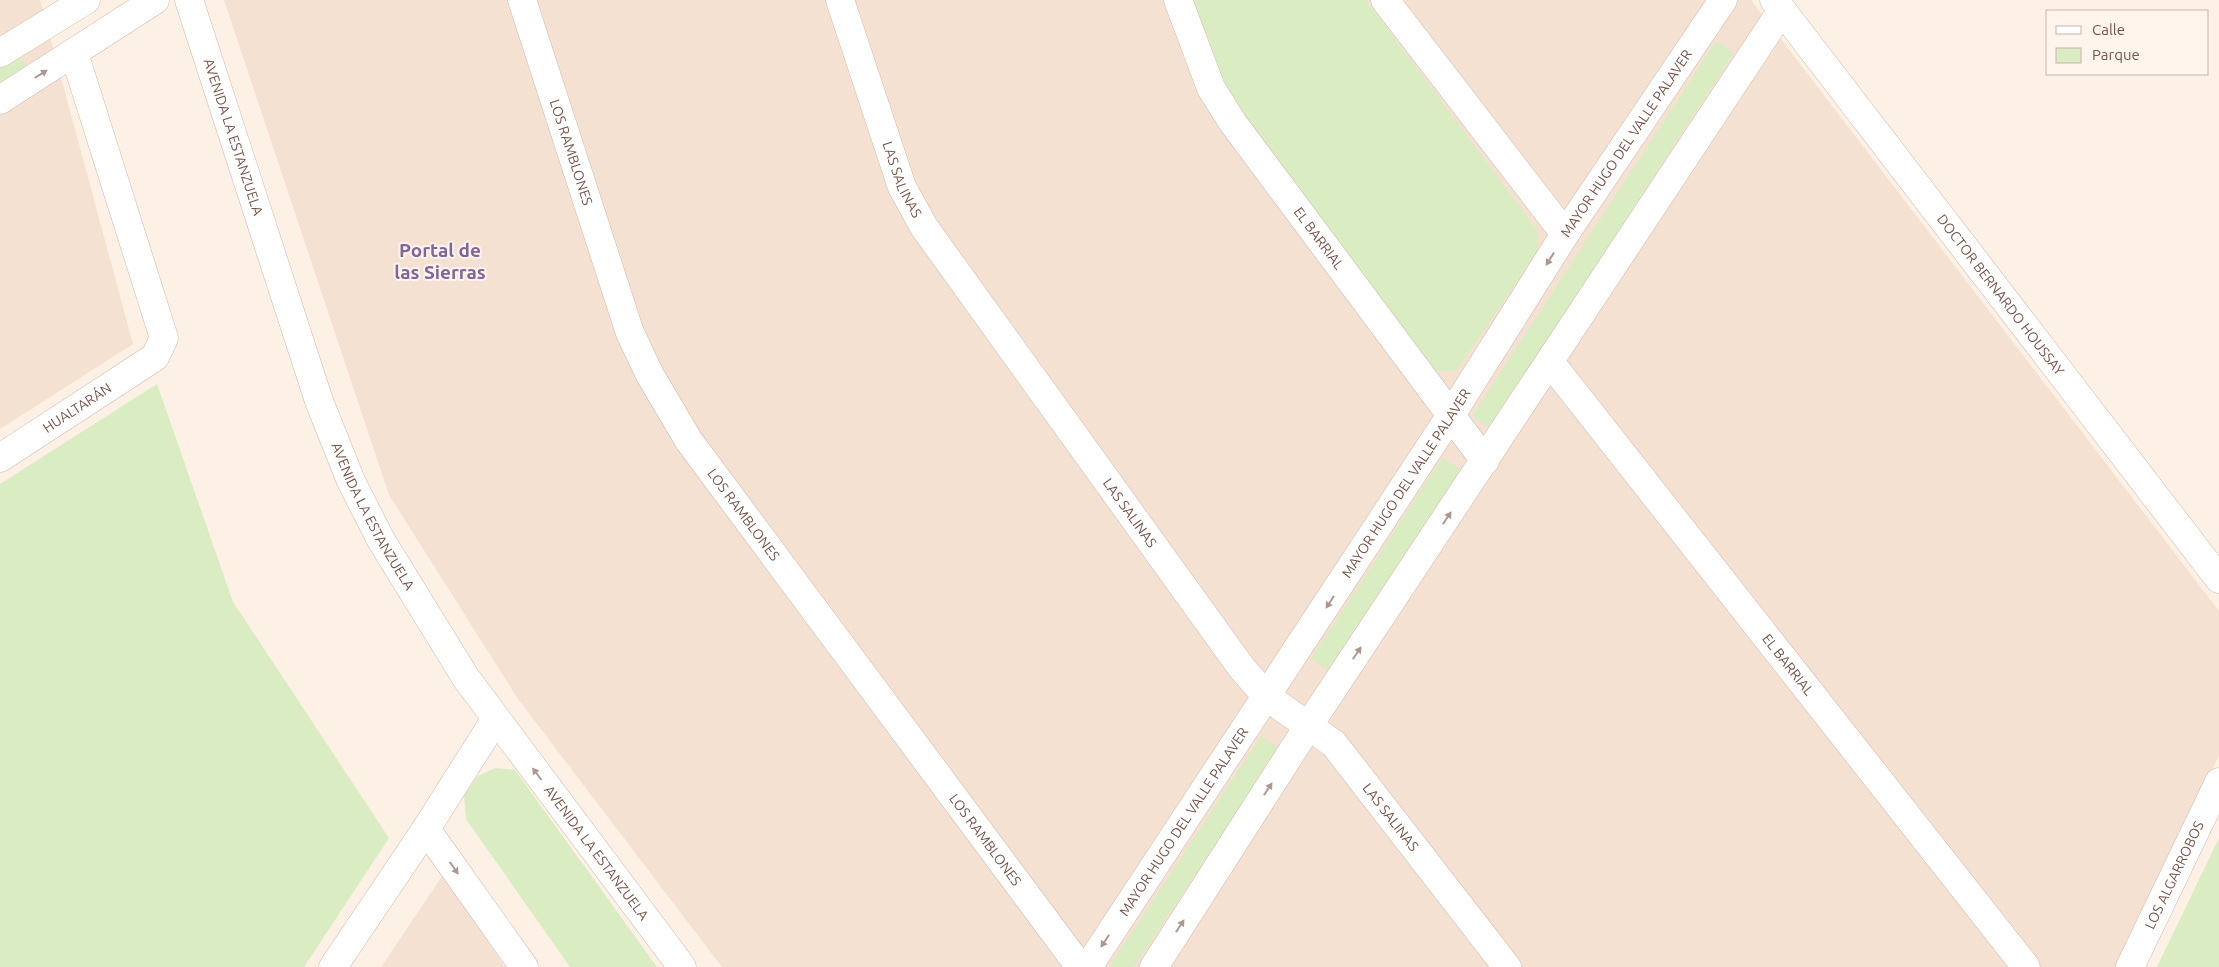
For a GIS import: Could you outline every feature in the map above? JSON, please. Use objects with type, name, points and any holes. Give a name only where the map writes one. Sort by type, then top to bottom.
[{"type":"street","points":[[0,53],[60,7],[86,0]]},
{"type":"street","points":[[0,100],[156,0]]},
{"type":"street","name":"AVENIDA LA ESTANZUELA","points":[[188,0],[319,401],[351,481],[381,540],[466,678],[495,720],[682,967]]},
{"type":"street","name":"LOS RAMBLONES","points":[[522,0],[630,333],[650,376],[689,441],[1080,967]]},
{"type":"street","name":"LAS SALINAS","points":[[840,0],[902,187],[924,227],[1241,667],[1267,697],[1334,744],[1507,967]]},
{"type":"street","name":"EL BARRIAL","points":[[1178,0],[1211,88],[1233,123],[1485,461]]},
{"type":"street","points":[[1385,0],[1565,234]]},
{"type":"street","name":"MAYOR HUGO DEL VALLE PALAVER","points":[[1088,967],[1451,415],[1565,234],[1723,0]]},
{"type":"street","points":[[1154,967],[1309,725],[1550,362],[1778,5]]},
{"type":"street","name":"DOCTOR BERNARDO HOUSSAY","points":[[1778,5],[2219,579]]},
{"type":"street","points":[[60,7],[74,53]]},
{"type":"street","name":"HUALTARÁN","points":[[0,458],[155,357],[164,338],[74,53]]},
{"type":"street","name":"EL BARRIAL","points":[[1550,362],[2026,967]]},
{"type":"street","points":[[333,967],[426,829],[495,720]]},
{"type":"street","name":"LOS ALGARROBOS","points":[[2130,967],[2219,782]]},
{"type":"street","points":[[426,829],[524,967]]},
{"type":"shaded area","points":[[0,0],[40,0],[133,344],[0,429]]},
{"type":"shaded area","points":[[224,0],[1751,0],[2219,611],[2219,755],[2122,967],[722,967],[518,699],[389,495]]},
{"type":"shaded area","points":[[443,875],[505,967],[381,967]]},
{"type":"green space","points":[[1193,0],[1366,0],[1538,231],[1537,252],[1457,370],[1434,371],[1230,94],[1213,57]]},
{"type":"green space","points":[[1716,41],[1734,53],[1490,428],[1472,416]]},
{"type":"green space","points":[[20,56],[26,66],[0,82],[0,69]]},
{"type":"green space","points":[[157,384],[233,602],[389,838],[304,967],[0,967],[0,484]]},
{"type":"green space","points":[[1442,458],[1461,469],[1329,671],[1311,659]]},
{"type":"green space","points":[[1261,736],[1279,748],[1134,967],[1109,967]]},
{"type":"green space","points":[[495,768],[515,770],[657,967],[570,967],[466,819],[464,795],[478,776]]},
{"type":"green space","points":[[2219,838],[2219,967],[2157,967]]},
{"type":"district","name":"Portal de las Sierras","points":[[440,261]]}]
